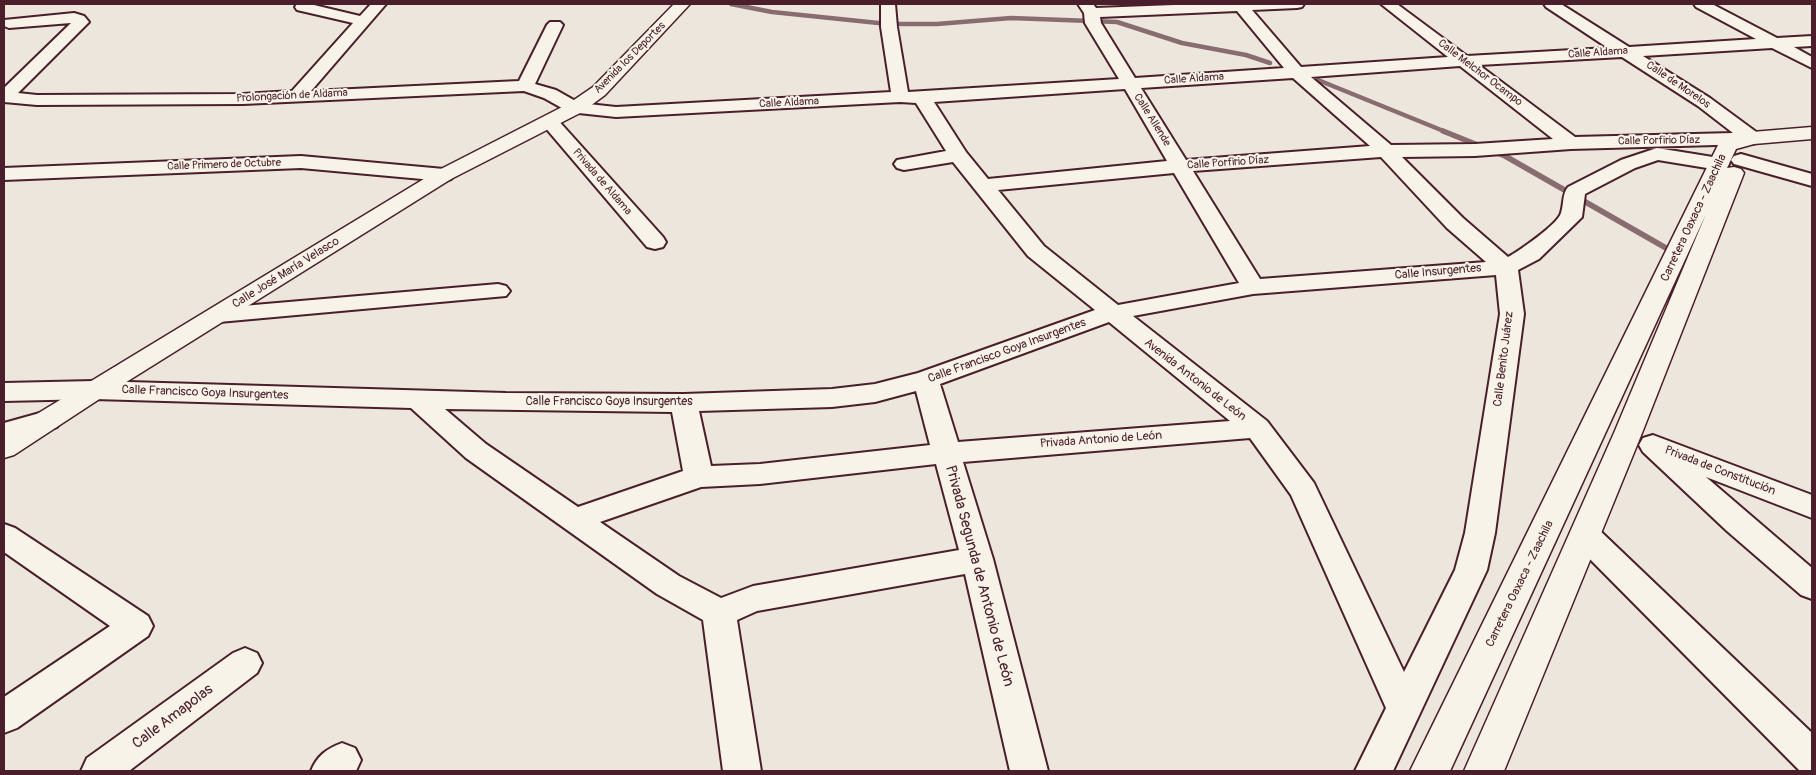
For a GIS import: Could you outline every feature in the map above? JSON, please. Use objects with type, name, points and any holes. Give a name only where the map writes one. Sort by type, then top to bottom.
[{"type":"main road","name":"Avenida los Deportes","points":[[575,108],[599,91],[682,4]]},
{"type":"main road","name":"Calle José María Velasco","points":[[4,448],[94,390],[444,175],[575,108]]},
{"type":"main road","name":"Calle Porfirio Díaz","points":[[1737,154],[1812,132]]},
{"type":"main road","name":"Carretera Oaxaca - Zaachila","points":[[1484,771],[1585,536],[1641,439],[1737,154]]},
{"type":"main road","name":"Carretera Oaxaca - Zaachila","points":[[1430,771],[1737,154]]},
{"type":"street","points":[[308,4],[302,8],[364,21]]},
{"type":"street","points":[[298,95],[380,4]]},
{"type":"street","name":"Avenida Antonio de León","points":[[888,4],[890,24],[911,98],[1036,252],[1256,428],[1304,491],[1404,709]]},
{"type":"street","points":[[1091,14],[1241,5],[1298,4]]},
{"type":"street","name":"Calle Melchor Ocampo","points":[[1388,4],[1571,143]]},
{"type":"street","name":"Calle de Morelos","points":[[1551,4],[1704,102],[1737,154]]},
{"type":"street","points":[[1701,4],[1771,43],[1812,63]]},
{"type":"street","points":[[1241,5],[1296,72],[1386,151],[1455,223],[1506,267]]},
{"type":"street","points":[[4,97],[81,22],[79,19],[74,18],[9,23],[31,8]]},
{"type":"street","name":"Calle Allende","points":[[1091,14],[1129,83],[1253,287]]},
{"type":"street","points":[[525,86],[555,25]]},
{"type":"street","name":"Calle Aldama","points":[[575,108],[616,112],[911,98],[1465,61],[1812,41]]},
{"type":"street","name":"Prolongación de Aldama","points":[[4,97],[37,100],[243,99],[525,86],[550,94],[575,108]]},
{"type":"street","name":"Privada de Aldama","points":[[550,122],[655,242]]},
{"type":"street","name":"Calle Porfirio Díaz","points":[[982,186],[1181,166],[1386,151],[1475,150],[1571,143],[1737,154]]},
{"type":"street","name":"Calle Insurgentes","points":[[1111,313],[1253,287],[1506,267],[1531,254],[1571,217],[1575,191],[1628,164],[1657,154],[1737,154]]},
{"type":"street","points":[[1737,154],[1812,180]]},
{"type":"street","points":[[904,164],[958,155]]},
{"type":"street","name":"Calle Primero de Octubre","points":[[4,174],[301,162],[444,175]]},
{"type":"street","name":"Calle Benito Juárez","points":[[1374,771],[1471,570],[1480,533],[1512,314],[1506,267]]},
{"type":"street","points":[[219,314],[498,291]]},
{"type":"street","name":"Calle Francisco Goya Insurgentes","points":[[4,392],[94,390],[417,400],[684,403],[832,398],[875,393],[926,380],[1111,313]]},
{"type":"street","name":"Privada Segunda de Antonio de León","points":[[926,380],[977,559],[1029,771]]},
{"type":"street","points":[[417,400],[476,451],[668,585],[719,613],[753,600],[977,559]]},
{"type":"street","points":[[684,403],[699,477]]},
{"type":"street","points":[[4,432],[50,420]]},
{"type":"street","name":"Privada Antonio de León","points":[[575,519],[699,477],[760,474],[946,453],[1256,428]]},
{"type":"street","points":[[1641,439],[1812,586]]},
{"type":"street","name":"Privada de Constitución","points":[[1641,439],[1812,507]]},
{"type":"street","points":[[4,536],[136,626],[4,717]]},
{"type":"street","points":[[1585,536],[1812,758]]},
{"type":"street","points":[[719,613],[742,771]]},
{"type":"street","name":"Calle Amapolas","points":[[100,771],[245,663]]},
{"type":"waterway","points":[[731,4],[772,12],[888,24],[937,24],[1011,18],[1117,22],[1182,43],[1246,55],[1270,63]]},
{"type":"waterway","points":[[1318,80],[1446,132]]},
{"type":"waterway","points":[[1443,131],[1505,156],[1666,248]]}]
